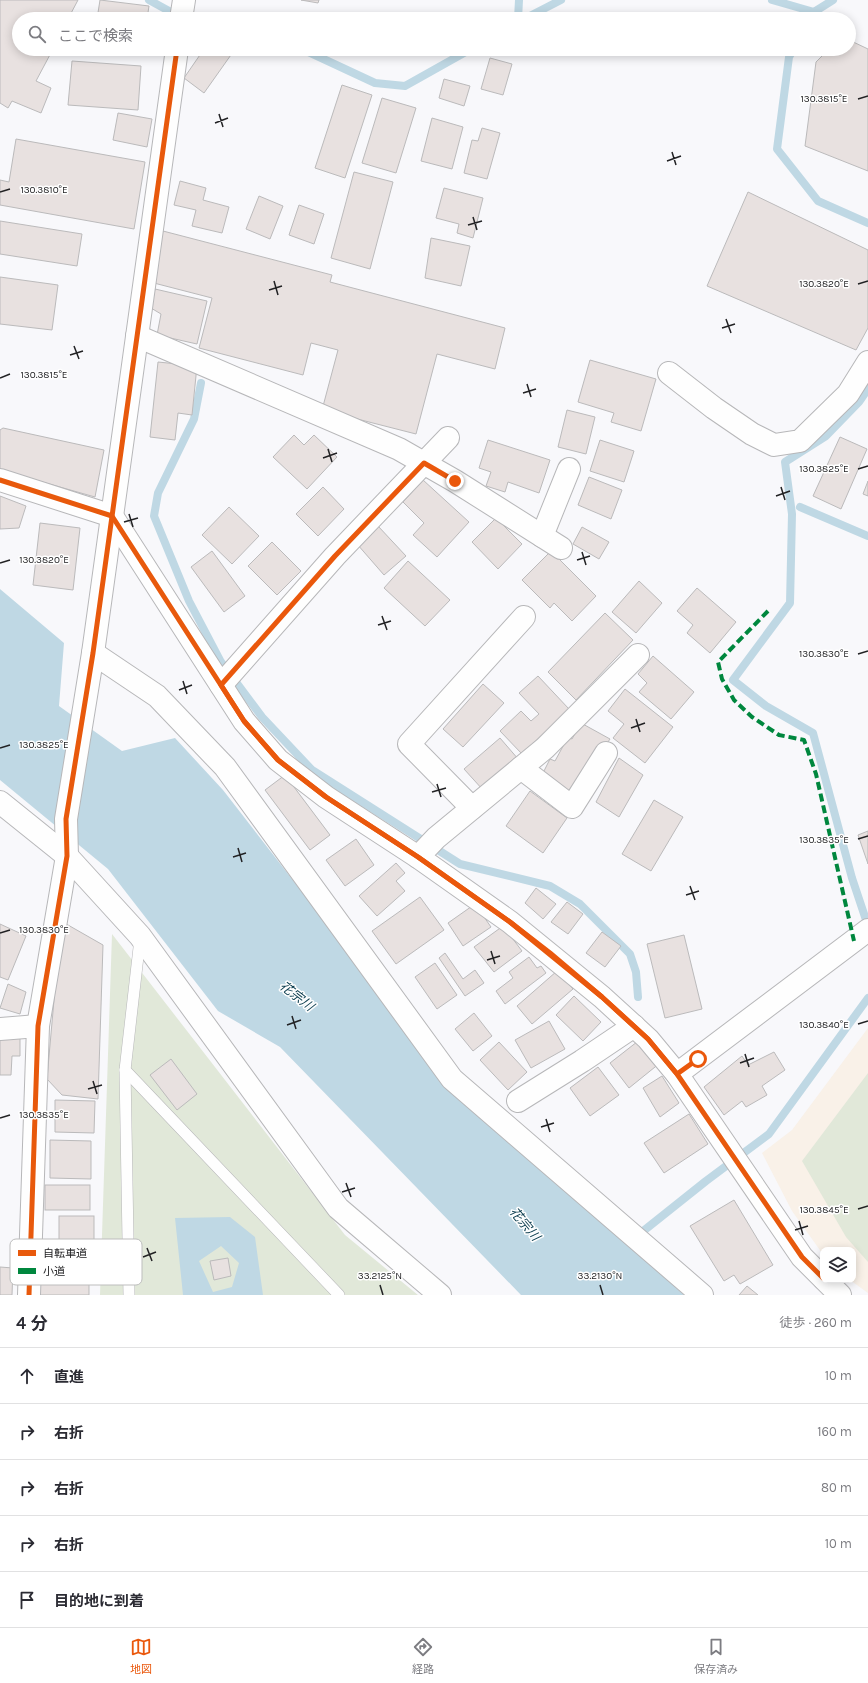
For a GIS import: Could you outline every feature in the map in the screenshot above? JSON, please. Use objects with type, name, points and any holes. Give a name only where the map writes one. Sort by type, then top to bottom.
[{"type":"street","points":[[182,12],[184,0]]},
{"type":"street","points":[[31,1239],[38,1026],[68,856],[66,819],[93,653],[176,56]]},
{"type":"street","points":[[137,336],[392,446],[424,463],[561,548]]},
{"type":"street","points":[[669,373],[714,408],[752,434],[774,446],[800,441],[848,394],[868,362]]},
{"type":"street","points":[[221,685],[335,556],[448,438]]},
{"type":"street","points":[[542,536],[569,469]]},
{"type":"street","points":[[0,480],[112,516],[244,721],[278,760],[326,797],[418,857],[539,944],[602,997],[648,1039],[677,1074],[802,1257],[820,1275]]},
{"type":"street","points":[[472,808],[409,744],[524,617]]},
{"type":"street","points":[[93,653],[157,696],[225,767],[452,1078],[702,1295]]},
{"type":"street","points":[[418,857],[436,838],[545,748],[638,655]]},
{"type":"street","points":[[521,768],[572,807],[606,753]]},
{"type":"street","points":[[0,802],[68,856],[140,936],[338,1208],[440,1295]]},
{"type":"street","points":[[677,1074],[863,933]]},
{"type":"street","points":[[0,1029],[38,1026]]},
{"type":"street","points":[[518,1101],[634,1026]]},
{"type":"street","points":[[828,1283],[840,1295]]},
{"type":"street","points":[[29,1285],[29,1295]]},
{"type":"lane","points":[[129,1239],[125,1070],[140,936]]},
{"type":"lane","points":[[125,1070],[339,1295]]},
{"type":"lane","points":[[130,1285],[130,1295]]},
{"type":"shaded area","points":[[868,1028],[868,1293],[854,1283],[856,1283],[856,1247],[820,1247],[820,1250],[792,1211],[762,1153],[792,1130]]},
{"type":"green space","points":[[112,934],[345,1235],[418,1295],[100,1295],[100,1285],[142,1285],[142,1239],[102,1239]]},
{"type":"green space","points":[[868,1073],[868,1262],[846,1237],[802,1161]]},
{"type":"water","name":"花宗川","points":[[0,589],[64,643],[59,706],[122,751],[175,738],[223,790],[454,1088],[684,1295],[521,1295],[280,1047],[218,1011],[108,869],[0,780]]},
{"type":"water","points":[[230,1217],[255,1237],[263,1295],[183,1295],[175,1218]],"holes":[[[221,1246],[239,1263],[232,1287],[213,1292],[199,1261]]]},
{"type":"building","points":[[0,0],[78,0],[72,12],[12,12],[12,56],[49,56],[36,81],[51,88],[41,113],[12,101],[8,108],[0,103]]},
{"type":"building","points":[[100,0],[149,6],[148,12],[98,12]]},
{"type":"building","points":[[301,0],[319,0],[318,3]]},
{"type":"building","points":[[856,43],[868,49],[868,171],[805,146],[816,62],[822,56],[856,56]]},
{"type":"building","points":[[199,56],[230,56],[204,93],[184,78]]},
{"type":"building","points":[[490,58],[512,64],[503,95],[481,89]]},
{"type":"building","points":[[72,61],[141,66],[138,110],[68,105]]},
{"type":"building","points":[[444,79],[470,86],[464,106],[439,98]]},
{"type":"building","points":[[342,85],[372,95],[345,178],[315,168]]},
{"type":"building","points":[[382,98],[416,108],[396,173],[362,163]]},
{"type":"building","points":[[118,113],[152,119],[147,147],[113,140]]},
{"type":"building","points":[[432,118],[463,127],[452,169],[421,161]]},
{"type":"building","points":[[482,128],[500,133],[487,179],[464,173],[472,140],[478,141]]},
{"type":"building","points":[[16,139],[145,162],[134,229],[0,205],[0,180],[9,182]]},
{"type":"building","points":[[354,172],[393,182],[370,269],[331,258]]},
{"type":"building","points":[[180,181],[206,188],[203,200],[229,207],[222,233],[192,226],[196,210],[174,205]]},
{"type":"building","points":[[444,188],[483,198],[473,238],[457,233],[459,224],[436,218]]},
{"type":"building","points":[[748,192],[868,250],[868,328],[856,350],[707,286]]},
{"type":"building","points":[[259,196],[283,206],[270,239],[246,229]]},
{"type":"building","points":[[299,205],[324,214],[314,244],[289,235]]},
{"type":"building","points":[[0,221],[82,234],[77,266],[0,254]]},
{"type":"building","points":[[163,231],[332,275],[330,282],[505,328],[495,369],[437,354],[416,434],[322,410],[338,350],[311,343],[303,375],[199,348],[212,298],[150,282]]},
{"type":"building","points":[[431,238],[470,246],[461,286],[425,278]]},
{"type":"building","points":[[0,277],[58,285],[52,330],[0,324]]},
{"type":"building","points":[[155,289],[207,301],[197,344],[157,335],[161,314],[151,308]]},
{"type":"building","points":[[590,360],[656,379],[641,431],[611,422],[614,413],[578,402]]},
{"type":"building","points":[[158,362],[197,366],[192,415],[178,413],[175,440],[150,437]]},
{"type":"building","points":[[567,410],[595,417],[586,454],[558,447]]},
{"type":"building","points":[[3,428],[104,450],[95,497],[0,470],[0,430]]},
{"type":"building","points":[[294,435],[304,445],[314,435],[337,457],[307,489],[273,457]]},
{"type":"building","points":[[840,437],[867,449],[841,509],[813,496]]},
{"type":"building","points":[[488,440],[550,460],[539,493],[508,482],[505,492],[486,486],[491,472],[479,468]]},
{"type":"building","points":[[600,440],[634,451],[624,482],[590,471]]},
{"type":"building","points":[[589,477],[622,490],[611,519],[578,505]]},
{"type":"building","points":[[423,480],[469,522],[437,557],[413,535],[424,523],[403,502]]},
{"type":"building","points":[[868,481],[868,496],[863,494]]},
{"type":"building","points":[[323,487],[344,509],[318,536],[296,514]]},
{"type":"building","points":[[0,496],[26,506],[19,528],[0,529]]},
{"type":"building","points":[[229,507],[259,536],[232,564],[202,535]]},
{"type":"building","points":[[496,518],[522,544],[498,569],[472,542]]},
{"type":"building","points":[[40,523],[80,528],[73,590],[33,585]]},
{"type":"building","points":[[378,526],[406,556],[384,575],[357,544]]},
{"type":"building","points":[[582,527],[609,542],[599,559],[573,544]]},
{"type":"building","points":[[272,542],[301,571],[277,595],[248,566]]},
{"type":"building","points":[[212,551],[245,596],[224,612],[191,567]]},
{"type":"building","points":[[551,551],[596,596],[572,621],[554,603],[550,608],[522,580]]},
{"type":"building","points":[[408,561],[450,600],[425,626],[384,588]]},
{"type":"building","points":[[639,581],[662,603],[636,633],[612,612]]},
{"type":"building","points":[[697,588],[736,622],[710,653],[687,633],[693,625],[677,611]]},
{"type":"building","points":[[605,613],[633,640],[576,700],[548,672]]},
{"type":"building","points":[[653,656],[694,692],[671,719],[639,692],[647,683],[638,674]]},
{"type":"building","points":[[538,676],[569,709],[522,754],[500,731],[521,711],[531,721],[539,714],[519,693]]},
{"type":"building","points":[[483,684],[504,703],[463,747],[443,729]]},
{"type":"building","points":[[625,689],[673,727],[645,763],[613,738],[624,724],[608,711]]},
{"type":"building","points":[[581,723],[610,739],[571,795],[541,777],[550,759],[555,761],[568,737],[572,739]]},
{"type":"building","points":[[500,738],[519,760],[483,790],[464,769]]},
{"type":"building","points":[[619,758],[643,775],[619,817],[596,802]]},
{"type":"building","points":[[285,775],[330,835],[310,850],[265,790]]},
{"type":"building","points":[[530,791],[567,818],[543,853],[506,826]]},
{"type":"building","points":[[654,800],[683,817],[651,871],[622,854]]},
{"type":"building","points":[[868,831],[868,864],[858,835]]},
{"type":"building","points":[[356,839],[374,865],[345,886],[326,860]]},
{"type":"building","points":[[396,863],[405,873],[396,881],[405,891],[377,916],[359,896]]},
{"type":"building","points":[[536,888],[556,904],[543,919],[525,903]]},
{"type":"building","points":[[420,897],[444,930],[396,964],[372,931]]},
{"type":"building","points":[[567,902],[583,914],[568,934],[551,922]]},
{"type":"building","points":[[475,904],[491,927],[463,946],[448,923]]},
{"type":"building","points":[[61,921],[103,945],[98,1099],[62,1095],[47,1079]]},
{"type":"building","points":[[0,924],[26,936],[8,980],[0,977]]},
{"type":"building","points":[[503,926],[522,951],[494,972],[474,947]]},
{"type":"building","points":[[602,932],[621,946],[605,967],[586,953]]},
{"type":"building","points":[[684,935],[702,1009],[665,1018],[647,944]]},
{"type":"building","points":[[445,953],[463,979],[475,970],[484,983],[465,996],[439,958]]},
{"type":"building","points":[[529,957],[537,968],[541,966],[546,973],[505,1004],[496,991],[513,978],[509,972]]},
{"type":"building","points":[[435,963],[457,995],[437,1009],[415,977]]},
{"type":"building","points":[[557,971],[573,989],[532,1024],[517,1006]]},
{"type":"building","points":[[8,984],[26,992],[20,1014],[0,1008]]},
{"type":"building","points":[[574,996],[601,1022],[583,1041],[556,1015]]},
{"type":"building","points":[[474,1013],[492,1036],[473,1051],[455,1029]]},
{"type":"building","points":[[549,1021],[565,1049],[531,1068],[515,1040]]},
{"type":"building","points":[[0,1035],[20,1036],[20,1056],[12,1056],[11,1075],[0,1075]]},
{"type":"building","points":[[642,1038],[660,1063],[629,1088],[610,1063]]},
{"type":"building","points":[[499,1042],[527,1072],[508,1090],[480,1060]]},
{"type":"building","points":[[774,1052],[785,1070],[762,1086],[767,1095],[746,1107],[742,1101],[724,1115],[704,1087],[742,1056],[748,1065]]},
{"type":"building","points":[[171,1059],[197,1094],[177,1110],[150,1075]]},
{"type":"building","points":[[598,1067],[619,1095],[590,1116],[570,1088]]},
{"type":"building","points":[[662,1076],[679,1103],[660,1117],[643,1088]]},
{"type":"building","points":[[55,1100],[95,1101],[94,1133],[55,1132]]},
{"type":"building","points":[[689,1114],[708,1144],[664,1173],[644,1143]]},
{"type":"building","points":[[50,1140],[91,1141],[91,1179],[50,1178]]},
{"type":"building","points":[[45,1185],[90,1185],[90,1210],[45,1210]]},
{"type":"building","points":[[734,1200],[773,1265],[740,1284],[734,1275],[724,1281],[690,1226]]},
{"type":"building","points":[[59,1216],[94,1216],[94,1239],[59,1239]]},
{"type":"building","points":[[228,1258],[231,1276],[214,1280],[210,1261]]},
{"type":"building","points":[[0,1267],[10,1268],[10,1285],[12,1285],[12,1295],[0,1295]]},
{"type":"building","points":[[40,1285],[89,1285],[89,1295],[40,1295]]},
{"type":"building","points":[[747,1286],[758,1295],[739,1295]]},
{"type":"waterway","points":[[149,0],[171,12]]},
{"type":"waterway","points":[[518,12],[519,0]]},
{"type":"waterway","points":[[538,12],[561,0]]},
{"type":"waterway","points":[[772,0],[814,12]]},
{"type":"waterway","points":[[814,12],[833,0]]},
{"type":"waterway","points":[[317,56],[375,83],[405,86],[459,56]]},
{"type":"waterway","points":[[790,56],[777,149],[818,201],[868,223]]},
{"type":"waterway","points":[[201,383],[194,419],[158,493],[154,516],[189,601],[221,662],[262,717],[312,770],[460,864],[550,886],[580,904],[630,954],[636,972],[638,997]]},
{"type":"waterway","points":[[868,389],[859,402],[826,436],[785,462],[792,514],[790,603],[733,680],[766,706],[813,733],[852,878],[868,926]]},
{"type":"waterway","points":[[800,507],[868,536]]},
{"type":"waterway","points":[[637,1236],[706,1181],[769,1134],[868,998]]},
{"type":"marked path","points":[[768,611],[718,662],[722,679],[734,700],[752,717],[779,735],[804,740],[816,774],[854,941]]},
{"type":"cycle path","points":[[31,1239],[38,1026],[67,856],[66,819],[93,653],[176,56]]},
{"type":"cycle path","points":[[0,480],[112,516],[244,721],[278,760],[326,797],[418,857],[510,922],[602,997],[648,1039],[677,1074],[802,1257],[820,1275]]},
{"type":"cycle path","points":[[29,1285],[29,1295]]},
{"type":"route","points":[[455,481],[424,463],[335,556],[221,685],[244,721],[278,760],[326,797],[418,857],[510,922],[550,953],[602,997],[648,1039],[677,1074],[698,1059]]}]
